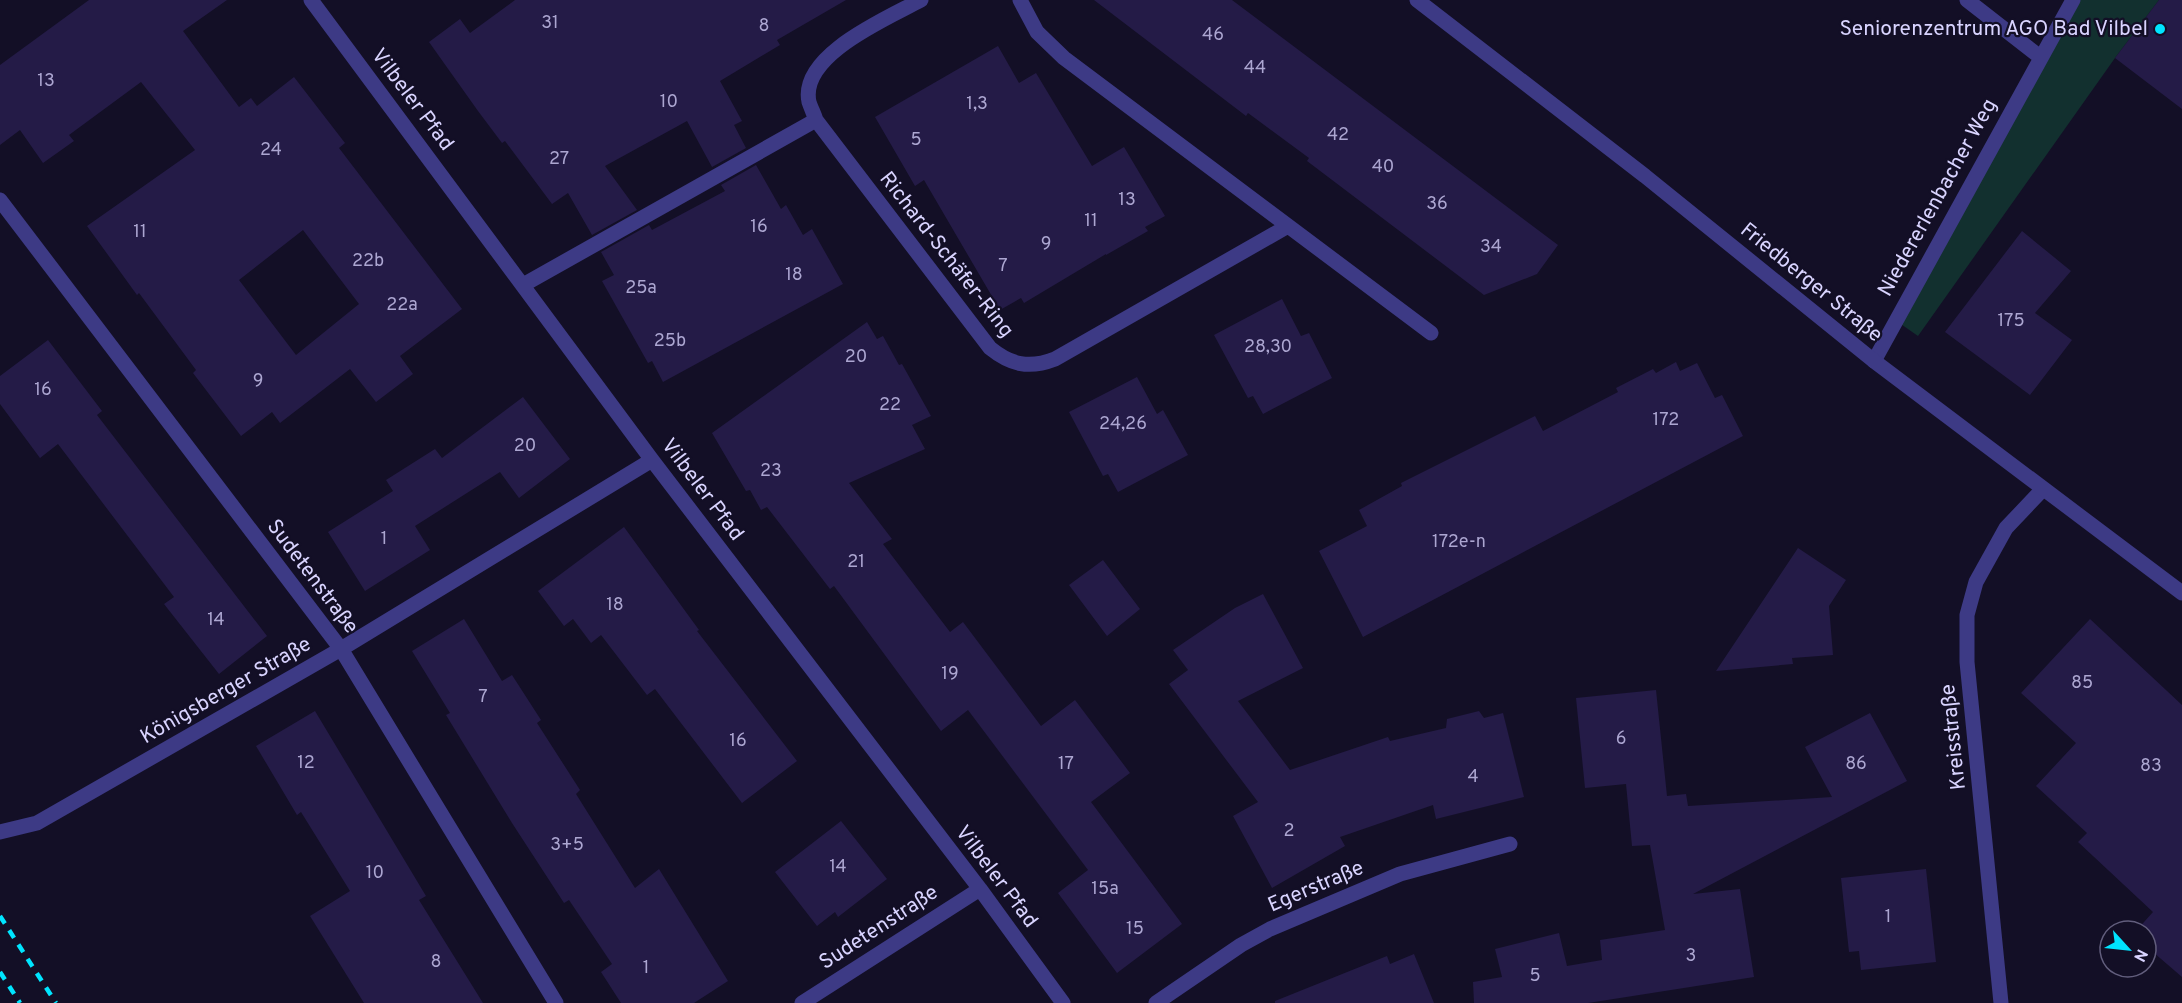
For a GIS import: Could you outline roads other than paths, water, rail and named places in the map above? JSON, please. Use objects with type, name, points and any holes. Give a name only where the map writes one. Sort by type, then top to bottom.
[{"type":"street","name":"Vilbeler Pfad","points":[[311,0],[652,460],[980,889],[1063,1003]]},
{"type":"street","name":"Richard-Schäfer-Ring","points":[[921,0],[844,43],[824,59],[813,77],[809,100],[816,120],[990,348],[1005,360],[1025,365],[1041,365],[1055,359],[1287,226]]},
{"type":"street","points":[[1020,0],[1037,32],[1064,58],[1431,333]]},
{"type":"street","name":"Friedberger Straße","points":[[1417,0],[1645,176],[1874,361],[2182,593]]},
{"type":"street","points":[[1967,0],[2040,57]]},
{"type":"street","name":"Niedererlenbacher Weg","points":[[1874,361],[2073,0]]},
{"type":"street","points":[[523,285],[816,120]]},
{"type":"street","name":"Sudetenstraße","points":[[0,200],[341,650],[556,1003]]},
{"type":"street","name":"Königsberger Straße","points":[[0,832],[37,823],[341,650],[652,460]]},
{"type":"street","name":"Kreisstraße","points":[[2001,1003],[1967,662],[1967,615],[1976,582],[2006,528],[2043,489]]},
{"type":"street","name":"Egerstraße","points":[[1156,1003],[1241,945],[1270,929],[1400,874],[1510,844]]},
{"type":"street","name":"Sudetenstraße","points":[[802,1003],[980,889]]},
{"type":"railway","points":[[0,916],[56,1003]]},
{"type":"railway","points":[[0,972],[20,1003]]},
{"type":"place","name":"Seniorenzentrum AGO Bad Vilbel","points":[[2160,29]]}]
